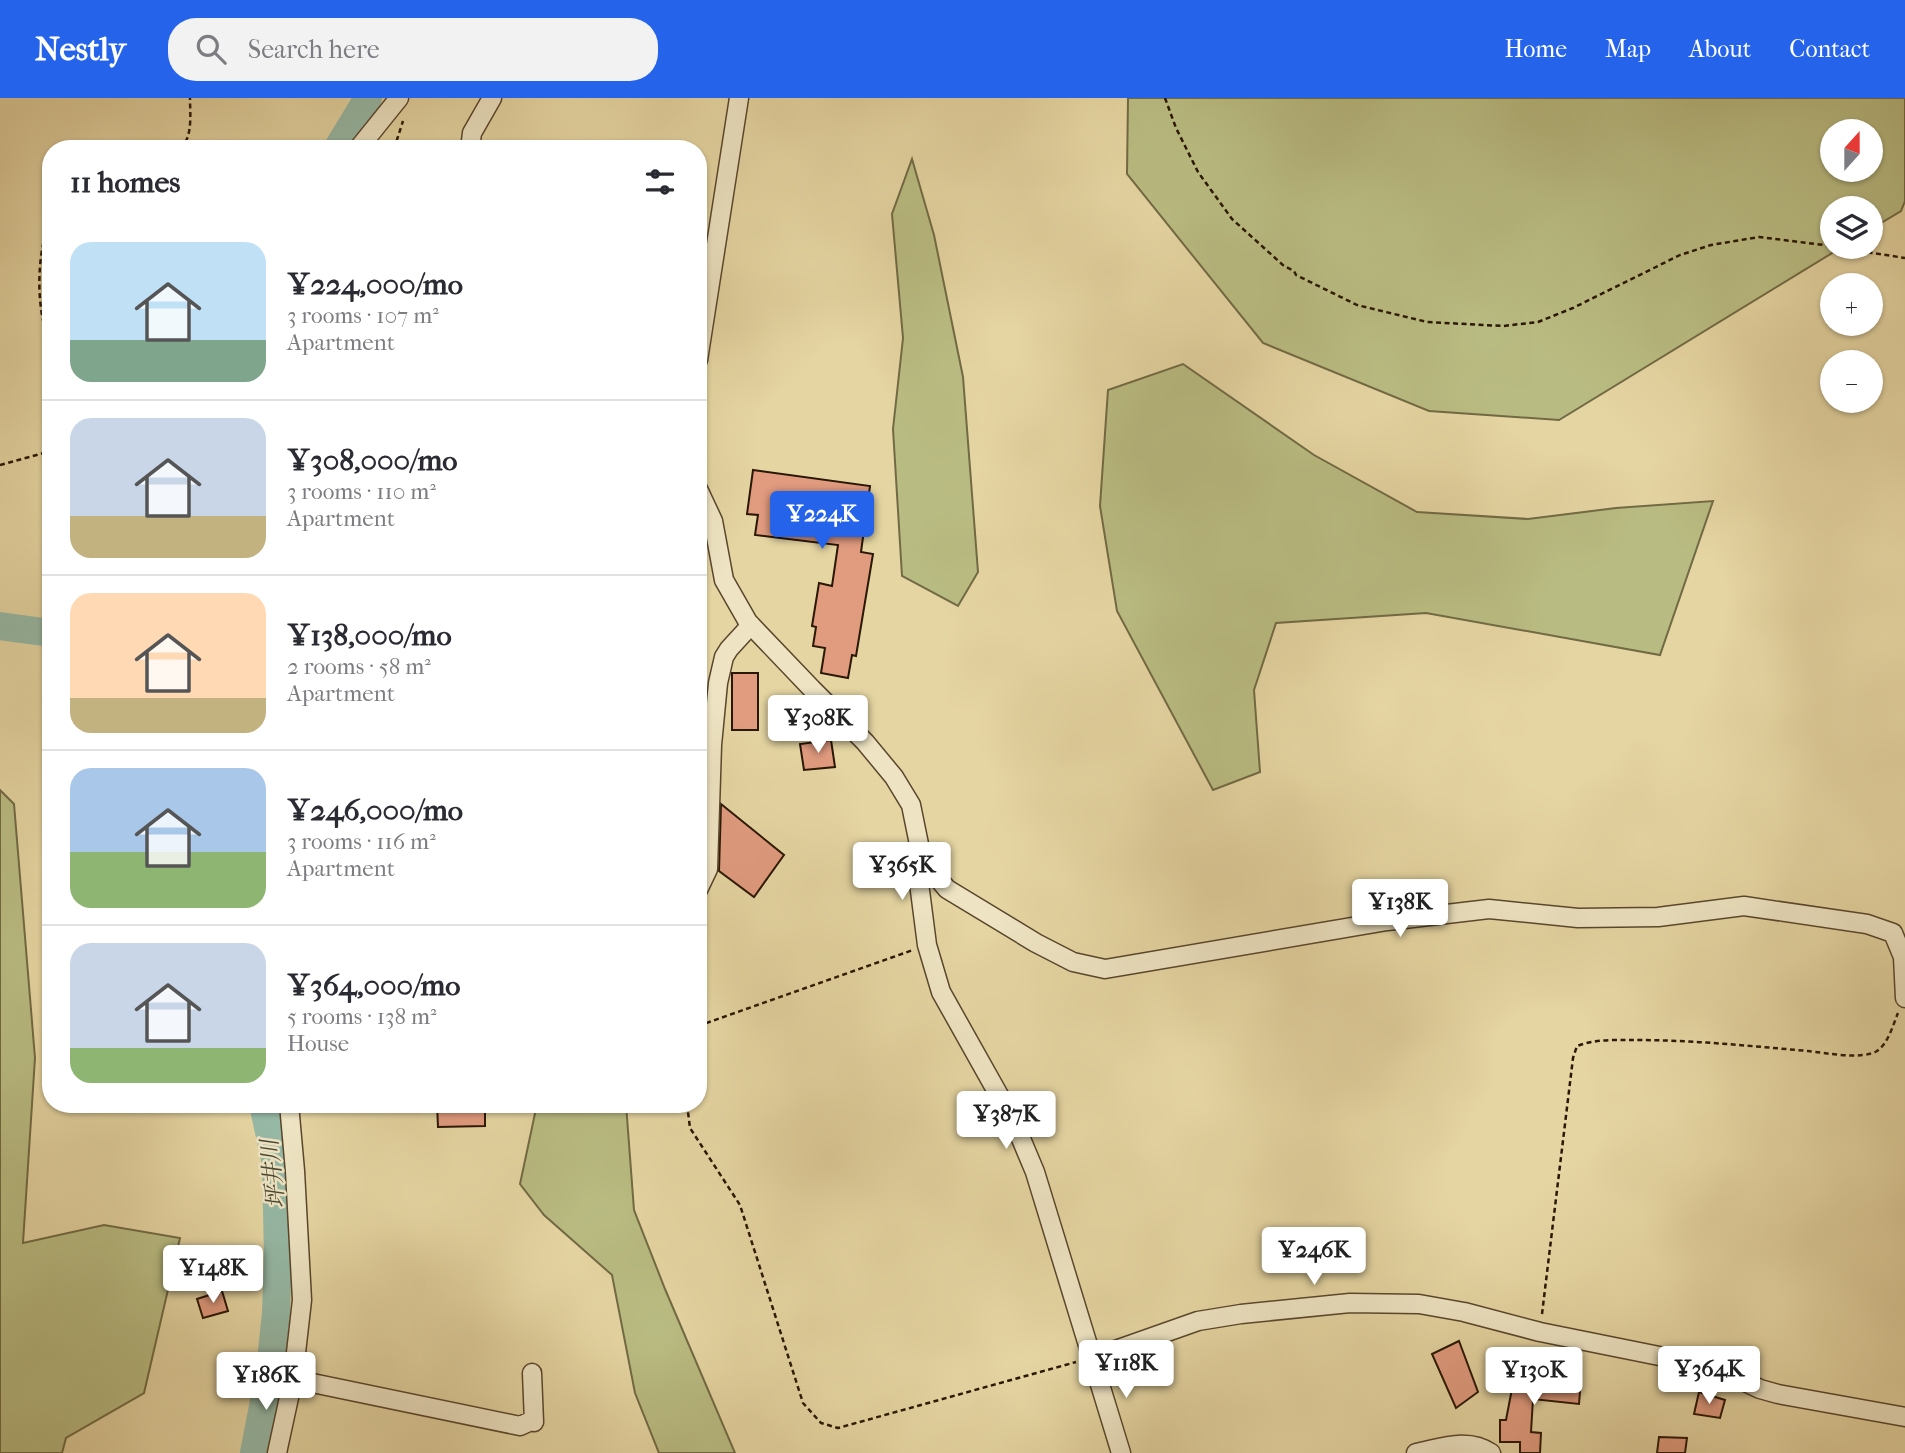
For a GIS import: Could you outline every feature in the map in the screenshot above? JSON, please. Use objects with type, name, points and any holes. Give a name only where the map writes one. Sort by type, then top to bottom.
[{"type":"street","points":[[471,140],[472,133],[492,98]]},
{"type":"street","points":[[707,302],[739,98]]},
{"type":"street","points":[[367,140],[402,104]]},
{"type":"street","points":[[707,508],[713,521],[724,580],[751,625],[865,742],[894,777],[911,805],[922,859],[919,883],[927,945],[941,992],[1014,1122],[1035,1172],[1121,1453]]},
{"type":"street","points":[[707,871],[718,682],[724,657],[751,625]]},
{"type":"street","points":[[922,859],[947,889],[1036,943],[1073,962],[1105,969],[1387,921],[1489,909],[1578,918],[1658,917],[1744,906],[1867,924],[1893,933],[1903,957],[1905,998]]},
{"type":"street","points":[[277,1453],[293,1379],[302,1300],[290,1113]]},
{"type":"street","points":[[1093,1357],[1198,1321],[1241,1314],[1350,1303],[1419,1304],[1694,1363],[1720,1370],[1760,1389],[1778,1394],[1905,1417]]},
{"type":"street","points":[[293,1379],[520,1426],[534,1422],[532,1373]]},
{"type":"street","points":[[1416,1453],[1464,1444],[1476,1445],[1491,1453]]},
{"type":"path","points":[[187,140],[190,130],[190,98]]},
{"type":"path","points":[[1165,98],[1176,128],[1198,172],[1233,219],[1284,266],[1327,292],[1357,305],[1427,322],[1503,326],[1538,322],[1573,308],[1680,255],[1711,244],[1759,237],[1820,245]]},
{"type":"path","points":[[396,140],[402,104]]},
{"type":"path","points":[[1883,255],[1905,258]]},
{"type":"path","points":[[42,271],[42,318]]},
{"type":"path","points":[[0,465],[42,453]]},
{"type":"path","points":[[707,1023],[927,945]]},
{"type":"path","points":[[1540,1332],[1573,1058],[1577,1046],[1614,1040],[1676,1040],[1865,1055],[1876,1052],[1883,1046],[1905,998]]},
{"type":"path","points":[[688,1113],[690,1128],[740,1205],[803,1403],[821,1423],[838,1427],[1093,1357]]},
{"type":"green space","points":[[1128,98],[1905,98],[1905,201],[1901,211],[1883,222],[1883,196],[1820,196],[1820,259],[1822,259],[1559,420],[1429,411],[1263,343],[1127,174]]},
{"type":"green space","points":[[912,159],[934,235],[963,377],[978,572],[958,606],[902,576],[893,429],[903,338],[892,214]]},
{"type":"green space","points":[[1183,364],[1314,455],[1417,512],[1528,519],[1616,508],[1713,501],[1660,655],[1426,613],[1276,623],[1254,690],[1260,772],[1213,790],[1117,611],[1100,506],[1108,390]]},
{"type":"green space","points":[[0,790],[14,804],[35,1058],[23,1243],[104,1225],[180,1238],[144,1393],[66,1438],[62,1453],[0,1453]]},
{"type":"green space","points":[[535,1113],[627,1113],[634,1210],[735,1453],[659,1453],[635,1393],[612,1275],[544,1215],[520,1184]]},
{"type":"building","points":[[753,470],[870,486],[861,552],[873,554],[856,656],[852,655],[848,678],[821,673],[825,648],[813,646],[816,627],[812,626],[819,583],[832,586],[838,545],[755,535],[758,515],[747,514]]},
{"type":"building","points":[[732,673],[758,673],[758,730],[732,730]]},
{"type":"building","points":[[831,740],[835,767],[804,770],[800,744]]},
{"type":"building","points":[[721,804],[784,855],[754,897],[719,871]]},
{"type":"building","points":[[437,1113],[485,1113],[485,1126],[438,1127]]},
{"type":"building","points":[[222,1291],[228,1311],[203,1318],[197,1299]]},
{"type":"building","points":[[1459,1341],[1478,1392],[1456,1408],[1432,1354]]},
{"type":"building","points":[[1515,1373],[1581,1379],[1579,1404],[1533,1399],[1531,1432],[1541,1433],[1540,1453],[1520,1453],[1520,1442],[1500,1442],[1500,1420],[1506,1420]]},
{"type":"building","points":[[1699,1392],[1725,1400],[1720,1418],[1694,1414]]},
{"type":"building","points":[[1659,1437],[1687,1438],[1685,1453],[1657,1453]]},
{"type":"waterway","name":"坪井川","points":[[342,140],[368,98]]},
{"type":"waterway","points":[[0,626],[42,632]]},
{"type":"waterway","name":"坪井川","points":[[254,1453],[270,1370],[278,1257],[276,1164],[265,1113]]}]
